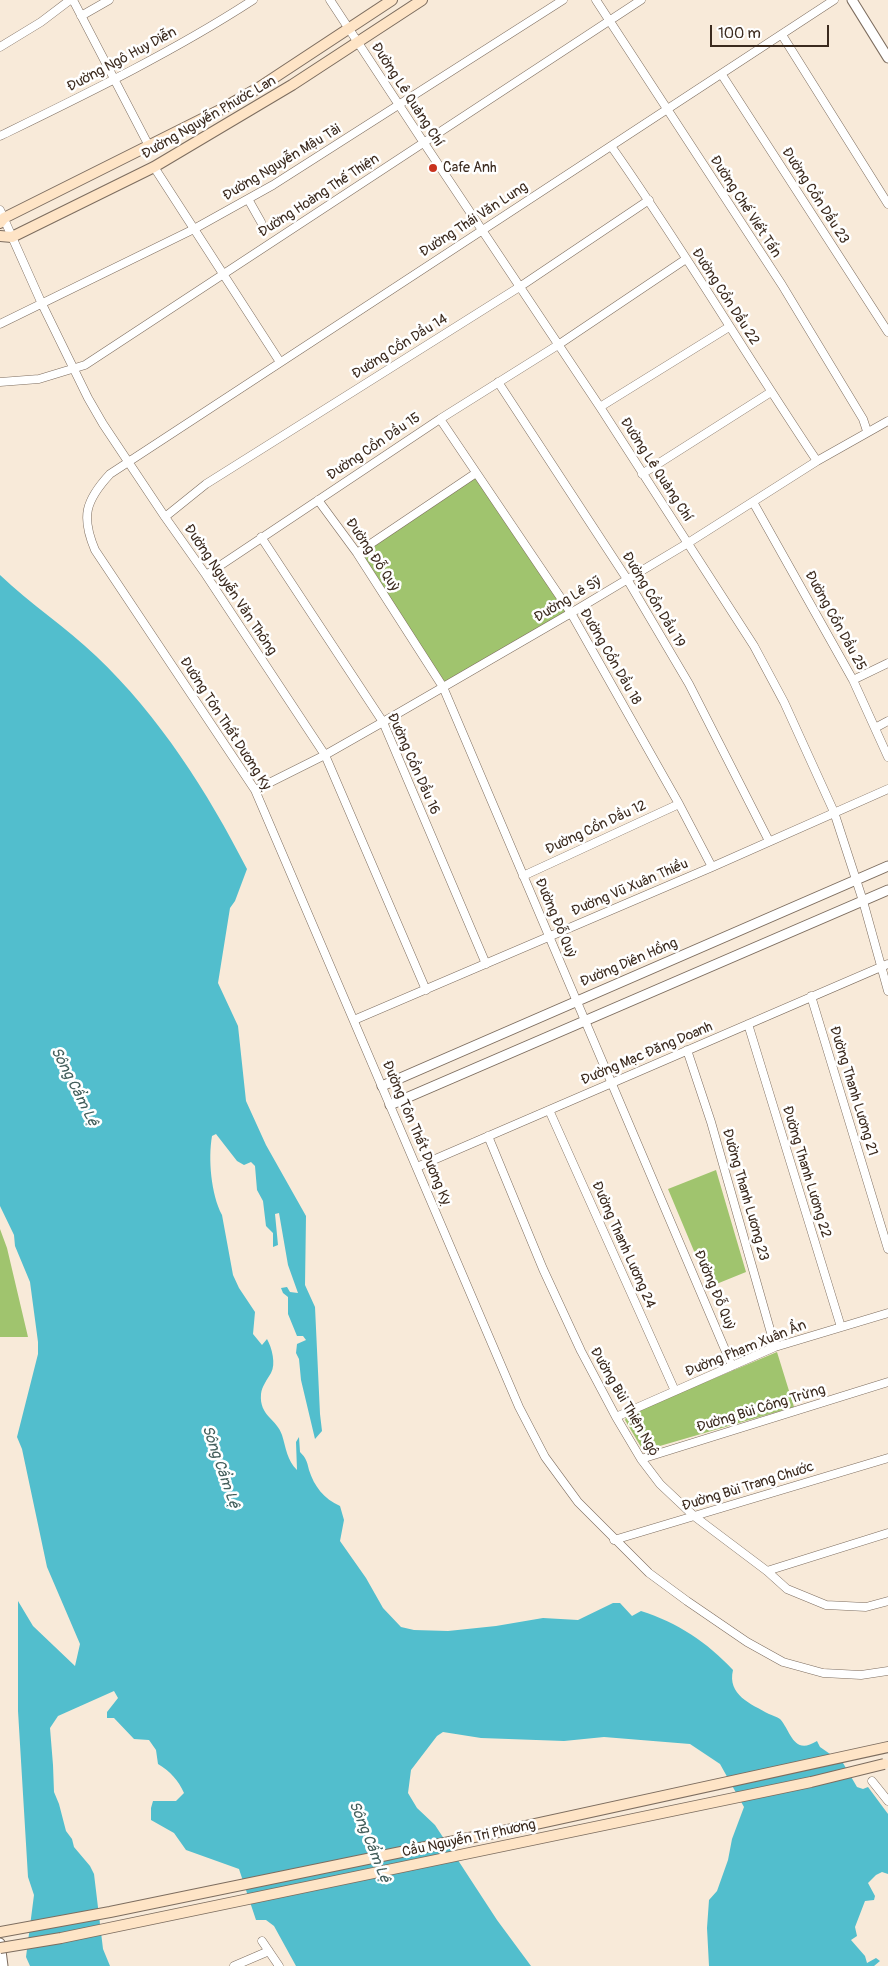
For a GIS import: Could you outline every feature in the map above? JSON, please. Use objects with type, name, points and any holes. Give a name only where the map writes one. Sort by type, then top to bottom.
[{"type":"main road","name":"Đường Nguyễn Phước Lan","points":[[1,217],[150,146],[220,110],[260,87],[392,0]]},
{"type":"main road","name":"Đường Nguyễn Phước Lan","points":[[12,237],[154,167],[259,105],[422,0]]},
{"type":"main road","points":[[0,236],[12,237]]},
{"type":"main road","name":"Cầu Nguyễn Tri Phương","points":[[0,1932],[110,1912],[459,1840],[884,1748]]},
{"type":"main road","name":"Cầu Nguyễn Tri Phương","points":[[0,1948],[109,1928],[811,1782],[886,1763]]},
{"type":"street","points":[[0,47],[71,0],[150,146]]},
{"type":"street","points":[[81,16],[109,0]]},
{"type":"street","name":"Đường Ngô Huy Diễn","points":[[0,136],[114,79],[222,20],[253,0]]},
{"type":"street","name":"Đường Lê Quảng Chí","points":[[330,0],[521,286],[754,646],[784,702],[834,812],[855,881],[885,966],[888,990]]},
{"type":"street","name":"Đường Nguyễn Mậu Tài","points":[[0,324],[194,229],[248,199],[399,106],[563,0]]},
{"type":"street","name":"Đường Chế Viết Tấn","points":[[596,0],[782,285],[864,419],[867,431]]},
{"type":"street","name":"Đường Hoàng Thế Thiện","points":[[0,382],[39,379],[85,366],[223,273],[641,0]]},
{"type":"street","name":"Đường Thái Văn Lung","points":[[128,462],[834,0]]},
{"type":"street","points":[[852,0],[888,58]]},
{"type":"street","points":[[782,34],[888,204]]},
{"type":"street","name":"Đường Cồn Dầu 23","points":[[722,75],[888,332]]},
{"type":"street","name":"Đường Cồn Dầu 22","points":[[611,146],[649,200],[817,461]]},
{"type":"street","points":[[154,167],[280,362]]},
{"type":"street","points":[[248,199],[261,222]]},
{"type":"street","name":"Đường Cồn Dầu 14","points":[[165,517],[206,484],[521,286],[649,200]]},
{"type":"street","name":"Đường Nguyễn Văn Thông","points":[[1,217],[74,369],[103,424],[325,755],[426,990]]},
{"type":"street","name":"Đường Cồn Dầu 15","points":[[206,575],[440,418],[558,345],[686,259]]},
{"type":"street","points":[[600,407],[729,326]]},
{"type":"street","name":"Đường Cồn Dầu 19","points":[[498,382],[627,579],[689,684],[769,841]]},
{"type":"street","points":[[642,474],[771,392]]},
{"type":"street","name":"Đường Cồn Dầu 18","points":[[440,418],[571,613],[679,804],[712,867]]},
{"type":"street","name":"Đường Lê Sỹ","points":[[255,790],[325,755],[571,613],[688,543],[817,461],[856,440],[867,431],[888,421]]},
{"type":"street","name":"Đường Tôn Thất Dương Kỵ","points":[[128,462],[110,474],[96,488],[87,511],[88,532],[95,550],[255,790],[519,1406],[546,1457],[578,1502],[649,1573],[747,1642],[783,1662],[823,1673],[861,1676],[888,1671]]},
{"type":"street","points":[[357,553],[476,473]]},
{"type":"street","name":"Đường Đỗ Quỳ","points":[[318,500],[357,553],[443,687],[732,1366]]},
{"type":"street","name":"Đường Cồn Dầu 25","points":[[753,502],[853,680],[888,757]]},
{"type":"street","name":"Đường Cồn Dầu 16","points":[[261,537],[383,722],[486,964]]},
{"type":"street","points":[[853,680],[888,662]]},
{"type":"street","points":[[875,728],[888,721]]},
{"type":"street","name":"Đường Vũ Xuân Thiều","points":[[354,1020],[712,867],[888,789]]},
{"type":"street","name":"Đường Cồn Dầu 12","points":[[524,876],[679,804]]},
{"type":"street","name":"Đường Diên Hồng","points":[[382,1086],[888,866]]},
{"type":"street","points":[[390,1105],[888,890]]},
{"type":"street","name":"Đường Mạc Đăng Doanh","points":[[417,1167],[811,996],[885,966]]},
{"type":"street","name":"Đường Thanh Lương 21","points":[[811,996],[888,1249]]},
{"type":"street","name":"Đường Thanh Lương 22","points":[[748,1024],[841,1327]]},
{"type":"street","name":"Đường Thanh Lương 23","points":[[687,1050],[711,1122],[775,1348]]},
{"type":"street","name":"Đường Thanh Lương 24","points":[[549,1110],[674,1391]]},
{"type":"street","name":"Đường Bùi Thiện Ngộ","points":[[488,1136],[543,1269],[581,1351],[616,1417],[641,1459],[660,1484],[694,1516],[767,1571],[787,1589],[826,1604],[866,1607],[888,1601]]},
{"type":"street","name":"Đường Phạm Xuân Ẩn","points":[[616,1417],[775,1348],[888,1313]]},
{"type":"street","name":"Đường Bùi Công Trừng","points":[[641,1459],[888,1382]]},
{"type":"street","name":"Đường Bùi Trang Chước","points":[[614,1540],[888,1458]]},
{"type":"street","points":[[767,1571],[888,1533]]},
{"type":"street","points":[[872,1781],[888,1801]]},
{"type":"street","points":[[262,1941],[279,1966]]},
{"type":"street","points":[[0,1943],[3,1966]]},
{"type":"street","points":[[234,1966],[269,1951]]},
{"type":"green space","points":[[476,473],[571,613],[443,687],[357,553]]},
{"type":"green space","points":[[716,1170],[746,1272],[709,1287],[668,1189]]},
{"type":"green space","points":[[0,1229],[7,1248],[28,1337],[0,1337]]},
{"type":"green space","points":[[777,1352],[794,1407],[646,1450],[641,1447],[625,1420],[627,1415]]},
{"type":"water","name":"Sông Cẩm Lệ","points":[[0,575],[84,645],[119,679],[141,704],[199,783],[247,869],[235,901],[230,908],[218,983],[238,1026],[246,1101],[266,1145],[306,1216],[305,1285],[315,1307],[322,1431],[315,1439],[301,1380],[299,1359],[296,1353],[297,1344],[306,1340],[303,1336],[297,1336],[288,1314],[288,1297],[281,1288],[287,1287],[290,1292],[298,1293],[288,1265],[279,1213],[275,1214],[278,1245],[273,1247],[273,1233],[266,1226],[263,1201],[257,1190],[255,1166],[251,1162],[244,1165],[237,1161],[216,1134],[212,1136],[211,1176],[215,1197],[222,1215],[233,1275],[255,1312],[253,1334],[262,1345],[267,1339],[272,1351],[271,1373],[261,1394],[263,1407],[280,1430],[289,1458],[297,1470],[296,1442],[299,1437],[300,1452],[306,1460],[314,1481],[324,1496],[340,1506],[344,1520],[340,1541],[366,1578],[383,1608],[401,1627],[414,1630],[448,1631],[496,1626],[543,1618],[578,1620],[613,1603],[620,1603],[632,1616],[641,1611],[655,1616],[691,1634],[702,1642],[733,1670],[732,1679],[734,1686],[742,1698],[780,1719],[798,1744],[803,1746],[817,1741],[820,1747],[843,1763],[857,1787],[863,1789],[868,1787],[888,1814],[888,1874],[882,1872],[868,1883],[875,1896],[874,1900],[865,1901],[855,1927],[857,1936],[851,1940],[865,1956],[867,1963],[876,1958],[880,1961],[874,1966],[709,1966],[707,1928],[709,1900],[717,1891],[728,1860],[732,1839],[744,1807],[720,1764],[690,1744],[604,1737],[564,1741],[481,1738],[443,1732],[437,1736],[411,1770],[408,1793],[417,1808],[435,1825],[497,1920],[531,1966],[296,1966],[274,1926],[266,1920],[256,1920],[239,1869],[186,1850],[174,1833],[151,1820],[153,1801],[176,1801],[184,1793],[174,1777],[158,1764],[156,1750],[149,1740],[134,1739],[114,1718],[107,1718],[107,1712],[118,1698],[114,1691],[58,1716],[50,1728],[54,1792],[66,1831],[72,1839],[74,1847],[90,1866],[94,1874],[103,1949],[110,1966],[30,1966],[26,1957],[34,1895],[28,1877],[18,1711],[18,1601],[33,1626],[75,1666],[80,1644],[47,1567],[22,1449],[17,1437],[38,1354],[38,1342],[30,1282],[15,1246],[14,1235],[0,1206]]},
{"type":"place","name":"Cafe Anh","points":[[433,168]]}]
